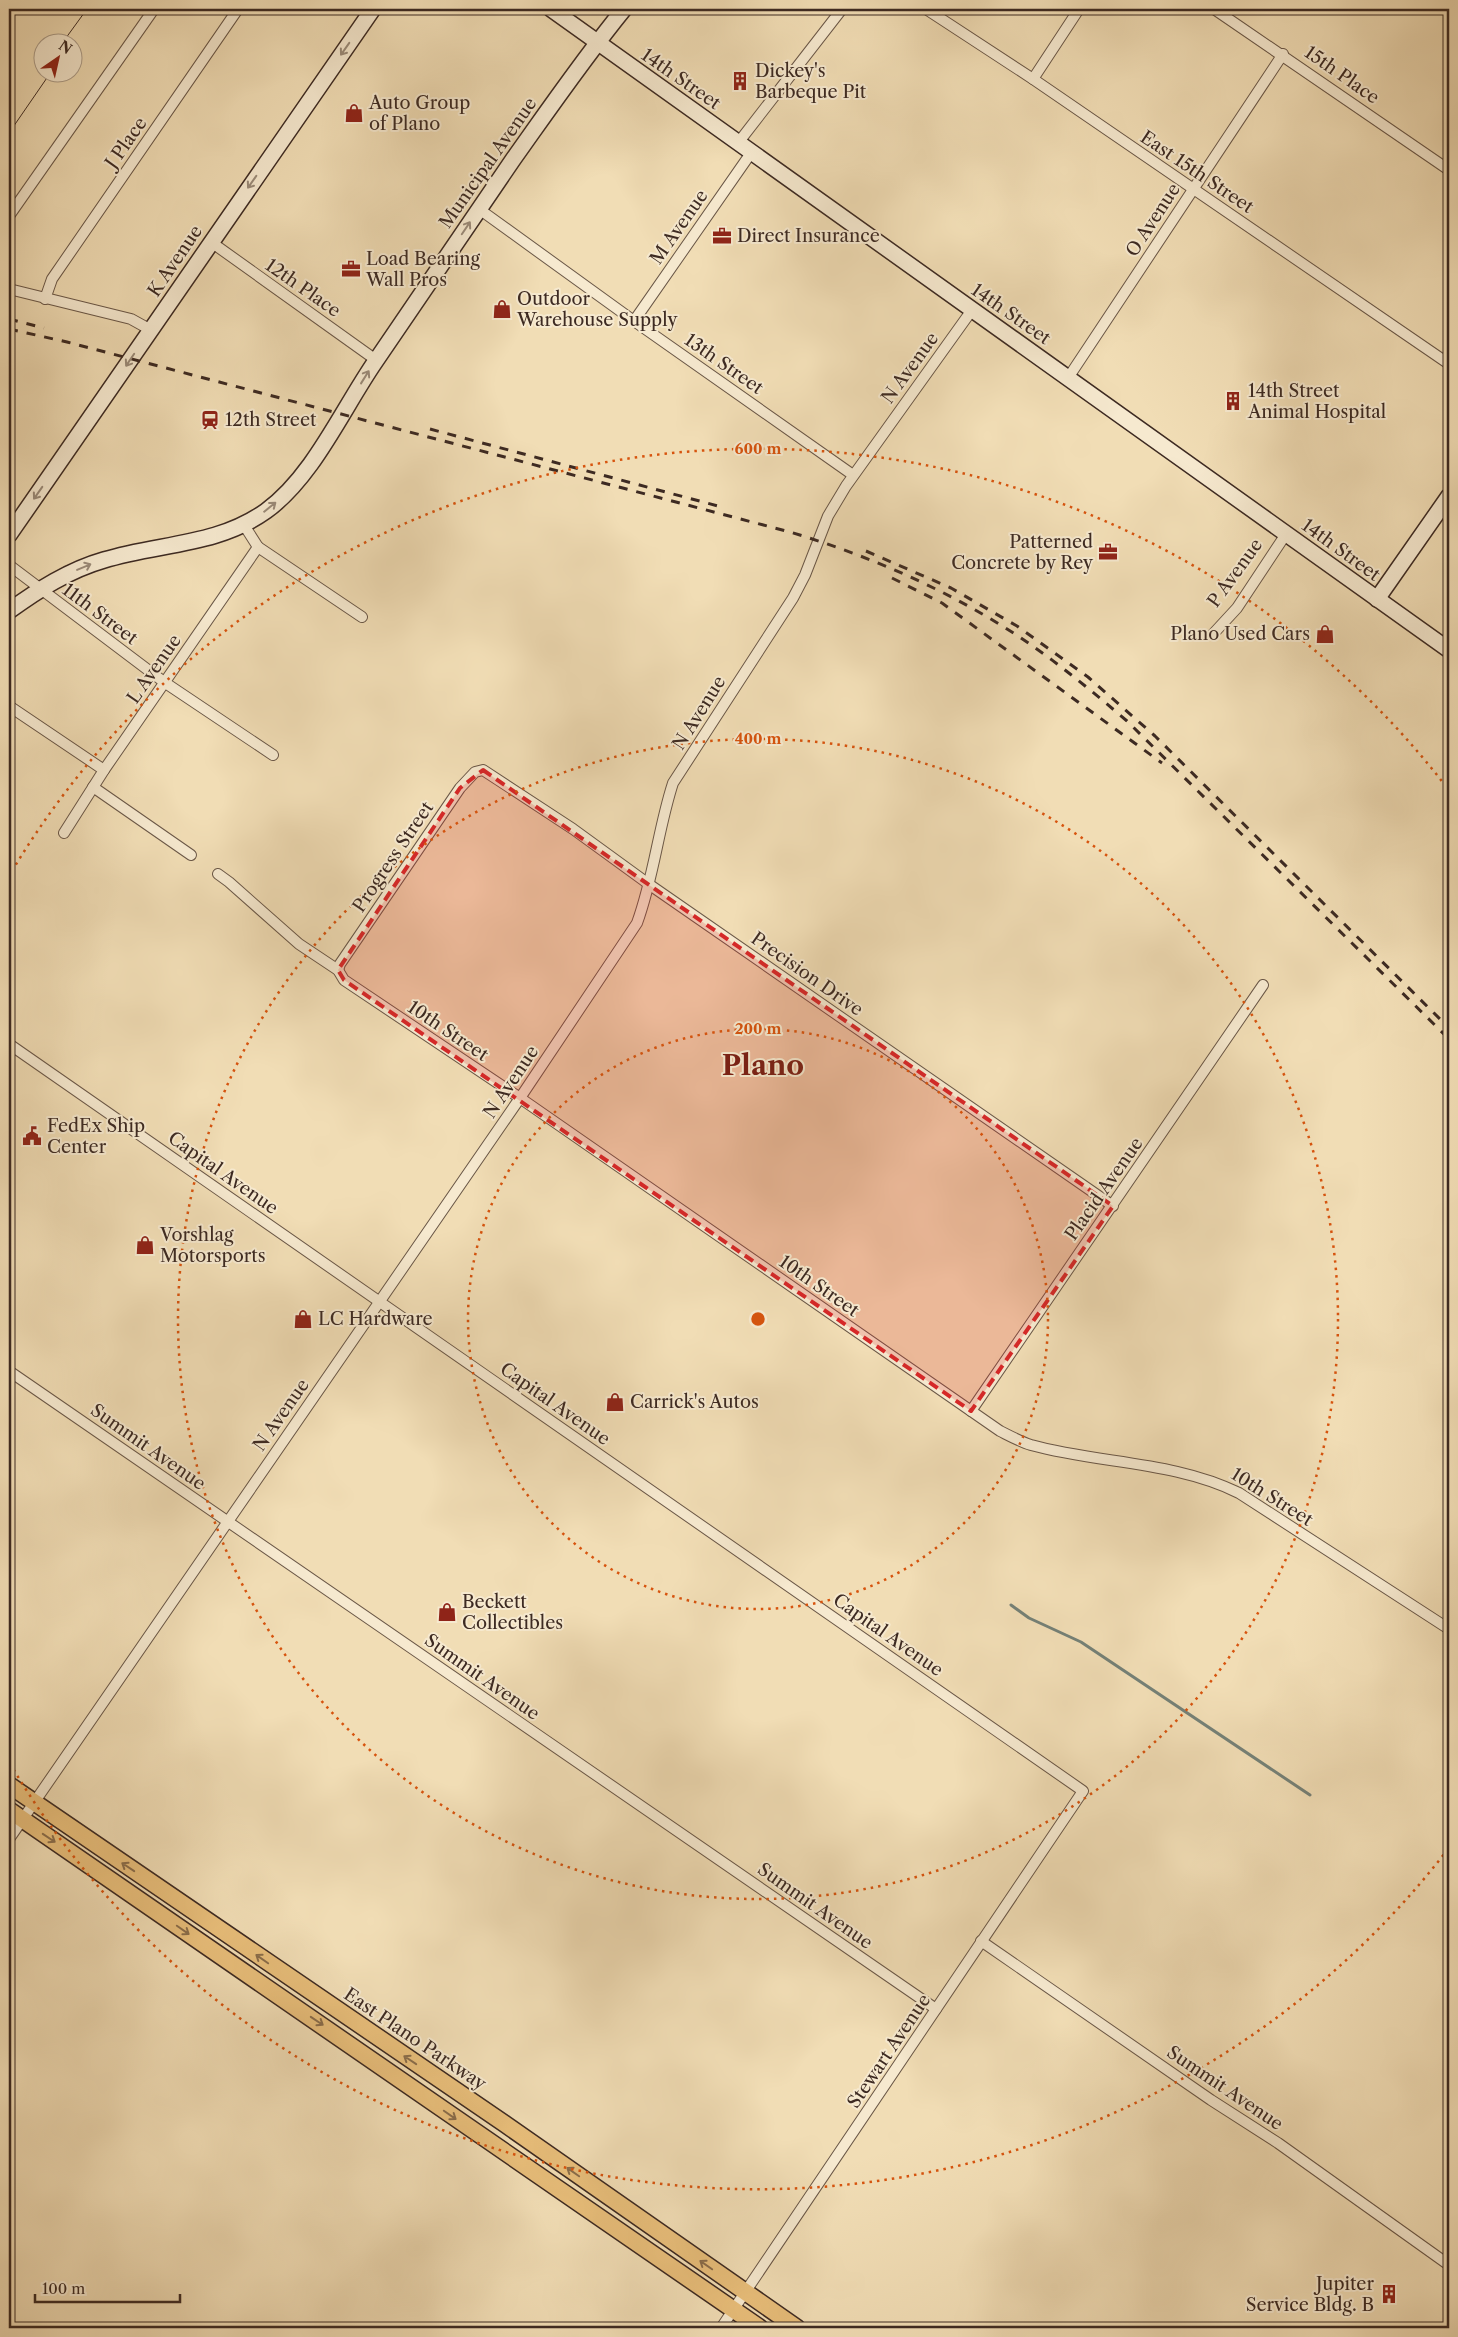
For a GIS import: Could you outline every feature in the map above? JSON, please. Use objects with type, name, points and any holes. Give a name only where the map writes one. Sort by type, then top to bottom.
[{"type":"main road","name":"K Avenue","points":[[9,535],[372,9]]},
{"type":"main road","name":"14th Street","points":[[551,9],[1449,650]]},
{"type":"main road","name":"Municipal Avenue","points":[[40,589],[59,578],[105,559],[202,540],[244,525],[268,510],[288,492],[479,209],[597,42],[624,9]]},
{"type":"main road","points":[[1377,599],[1449,496]]},
{"type":"main road","points":[[9,611],[40,589]]},
{"type":"main road","name":"East Plano Parkway","points":[[9,1785],[349,2019],[506,2124],[797,2328]]},
{"type":"main road","points":[[15,1815],[338,2035],[492,2144],[760,2328]]},
{"type":"main road","points":[[155,1910],[167,1893]]},
{"type":"main road","points":[[217,1953],[228,1936]]},
{"type":"main road","points":[[338,2035],[349,2019]]},
{"type":"main road","points":[[492,2144],[506,2124]]},
{"type":"street","points":[[9,216],[154,9]]},
{"type":"street","name":"J Place","points":[[45,299],[52,279],[238,9]]},
{"type":"street","points":[[738,143],[842,9]]},
{"type":"street","name":"East 15th Street","points":[[926,9],[1033,79],[1449,364]]},
{"type":"street","points":[[1033,79],[1079,9]]},
{"type":"street","name":"15th Place","points":[[1214,9],[1283,54],[1449,170]]},
{"type":"street","name":"O Avenue","points":[[1068,378],[1283,54]]},
{"type":"street","name":"M Avenue","points":[[634,321],[751,153]]},
{"type":"street","name":"13th Street","points":[[479,209],[853,475]]},
{"type":"street","name":"12th Place","points":[[211,242],[376,360]]},
{"type":"street","points":[[9,290],[131,319],[151,330]]},
{"type":"street","name":"N Avenue","points":[[9,1839],[15,1815],[33,1802],[520,1098],[637,923],[650,885],[664,812],[673,783],[793,598],[805,575],[828,516],[853,475],[972,310]]},
{"type":"street","points":[[244,525],[258,546],[362,618]]},
{"type":"street","name":"P Avenue","points":[[1213,634],[1237,608],[1286,534]]},
{"type":"street","name":"L Avenue","points":[[64,833],[104,770],[258,546]]},
{"type":"street","name":"11th Street","points":[[9,564],[164,682],[273,755]]},
{"type":"street","points":[[9,706],[104,770]]},
{"type":"street","name":"Precision Drive","points":[[483,770],[573,829],[650,885],[1113,1206]]},
{"type":"street","name":"Progress Street","points":[[338,970],[340,964],[456,794],[475,772],[483,770]]},
{"type":"street","points":[[93,788],[190,855]]},
{"type":"street","name":"10th Street","points":[[218,874],[230,882],[299,944],[338,970],[344,980],[520,1098],[1000,1431],[1032,1446],[1102,1460],[1174,1470],[1213,1480],[1238,1493],[1449,1629]]},
{"type":"street","name":"Placid Avenue","points":[[971,1411],[1263,985]]},
{"type":"street","name":"Capital Avenue","points":[[9,1044],[1083,1791]]},
{"type":"street","name":"Summit Avenue","points":[[9,1372],[936,2009]]},
{"type":"street","name":"Stewart Avenue","points":[[721,2328],[1083,1791]]},
{"type":"street","name":"Summit Avenue","points":[[982,1941],[1211,2100],[1278,2143],[1449,2265]]},
{"type":"highlighted area","points":[[483,770],[1113,1206],[971,1411],[344,980],[338,970],[460,788]]},
{"type":"waterway","points":[[1011,1605],[1029,1618],[1081,1642],[1310,1795]]},
{"type":"tram line","points":[[70,32],[87,9]]},
{"type":"tram line","points":[[9,133],[44,82]]},
{"type":"railway","points":[[9,319],[44,328]]},
{"type":"railway","points":[[9,329],[67,342],[790,532],[871,560],[924,583],[974,609],[1033,646],[1127,721],[1449,1039]]},
{"type":"railway","points":[[430,429],[718,506]]},
{"type":"railway","points":[[866,551],[951,588],[1017,626],[1088,677],[1155,736],[1449,1028]]},
{"type":"railway","points":[[892,578],[942,603],[1162,763]]},
{"type":"place","name":"Dickey's Barbeque Pit","points":[[740,81]]},
{"type":"place","name":"Auto Group of Plano","points":[[354,113]]},
{"type":"place","name":"Direct Insurance","points":[[722,236]]},
{"type":"place","name":"Load Bearing Wall Pros","points":[[351,269]]},
{"type":"place","name":"Outdoor Warehouse Supply","points":[[502,309]]},
{"type":"place","name":"14th Street Animal Hospital","points":[[1233,401]]},
{"type":"place","name":"12th Street","points":[[210,420]]},
{"type":"place","name":"Patterned Concrete by Rey","points":[[1108,552]]},
{"type":"place","name":"Plano Used Cars","points":[[1325,634]]},
{"type":"place","name":"FedEx Ship Center","points":[[32,1136]]},
{"type":"place","name":"Vorshlag Motorsports","points":[[145,1245]]},
{"type":"place","name":"LC Hardware","points":[[303,1319]]},
{"type":"place","name":"Carrick's Autos","points":[[615,1402]]},
{"type":"place","name":"Beckett Collectibles","points":[[447,1612]]},
{"type":"place","name":"Jupiter Service Bldg. B","points":[[1389,2294]]},
{"type":"district","name":"Plano","points":[[763,1065]]}]
